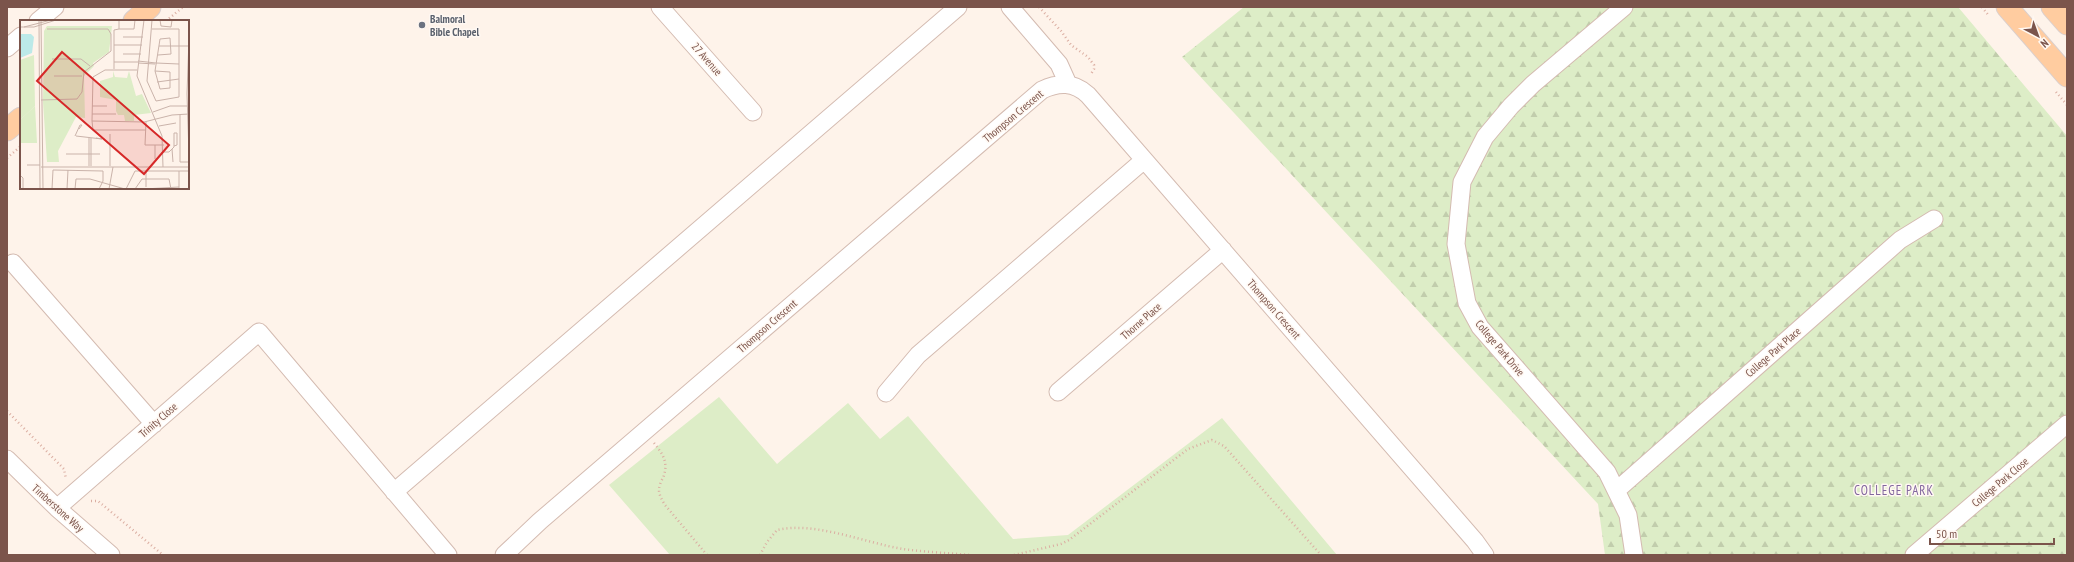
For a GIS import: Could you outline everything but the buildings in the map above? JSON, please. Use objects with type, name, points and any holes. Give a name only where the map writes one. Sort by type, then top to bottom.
[{"type":"main road","points":[[135,20],[150,7]]},
{"type":"main road","points":[[2007,7],[2067,76]]},
{"type":"main road","points":[[2052,7],[2067,24]]},
{"type":"main road","points":[[7,130],[20,119]]},
{"type":"street","points":[[39,20],[54,7]]},
{"type":"street","name":"27 Avenue","points":[[660,7],[753,112]]},
{"type":"street","points":[[448,555],[394,492],[958,7]]},
{"type":"street","points":[[1010,7],[1059,64],[1068,84]]},
{"type":"street","name":"College Park Drive","points":[[1624,7],[1534,84],[1511,106],[1485,137],[1462,182],[1456,244],[1467,303],[1480,327],[1607,472],[1628,515],[1634,555]]},
{"type":"street","points":[[7,48],[20,37]]},
{"type":"street","name":"Thompson Crescent","points":[[504,555],[540,521],[1042,90],[1050,86],[1068,84],[1076,86],[1088,95],[1475,541],[1485,555]]},
{"type":"street","points":[[886,393],[918,355],[1144,160]]},
{"type":"street","name":"College Park Place","points":[[1617,490],[1900,240],[1934,219]]},
{"type":"street","name":"Thorne Place","points":[[1058,392],[1223,250]]},
{"type":"street","points":[[13,262],[154,424]]},
{"type":"street","name":"Trinity Close","points":[[57,508],[259,332],[394,492]]},
{"type":"street","name":"College Park Close","points":[[1914,555],[2067,424]]},
{"type":"street","name":"Timberstone Way","points":[[7,459],[57,508],[111,555]]},
{"type":"path","points":[[167,20],[182,7]]},
{"type":"path","points":[[1038,7],[1058,28],[1071,45],[1092,61],[1094,68],[1091,74]]},
{"type":"path","points":[[7,158],[20,147]]},
{"type":"path","points":[[7,411],[64,469],[65,478]]},
{"type":"path","points":[[645,432],[663,454],[666,462],[666,471],[659,489],[660,496],[665,505],[707,555]]},
{"type":"path","points":[[1014,555],[1061,544],[1068,540],[1188,449],[1212,440],[1224,446],[1321,555]]},
{"type":"path","points":[[92,501],[98,501],[163,555]]},
{"type":"path","points":[[760,555],[767,542],[777,530],[798,528],[818,530],[902,549],[970,555]]},
{"type":"green space","points":[[1244,7],[1958,7],[2067,136],[2067,555],[1605,555],[1598,504],[1182,57]]},
{"type":"green space","points":[[719,397],[777,464],[848,403],[880,439],[908,416],[1013,539],[1068,535],[1222,418],[1337,555],[670,555],[609,485]]},
{"type":"place","name":"Balmoral Bible Chapel","points":[[422,25]]},
{"type":"district","name":"COLLEGE PARK","points":[[1894,490]]}]
